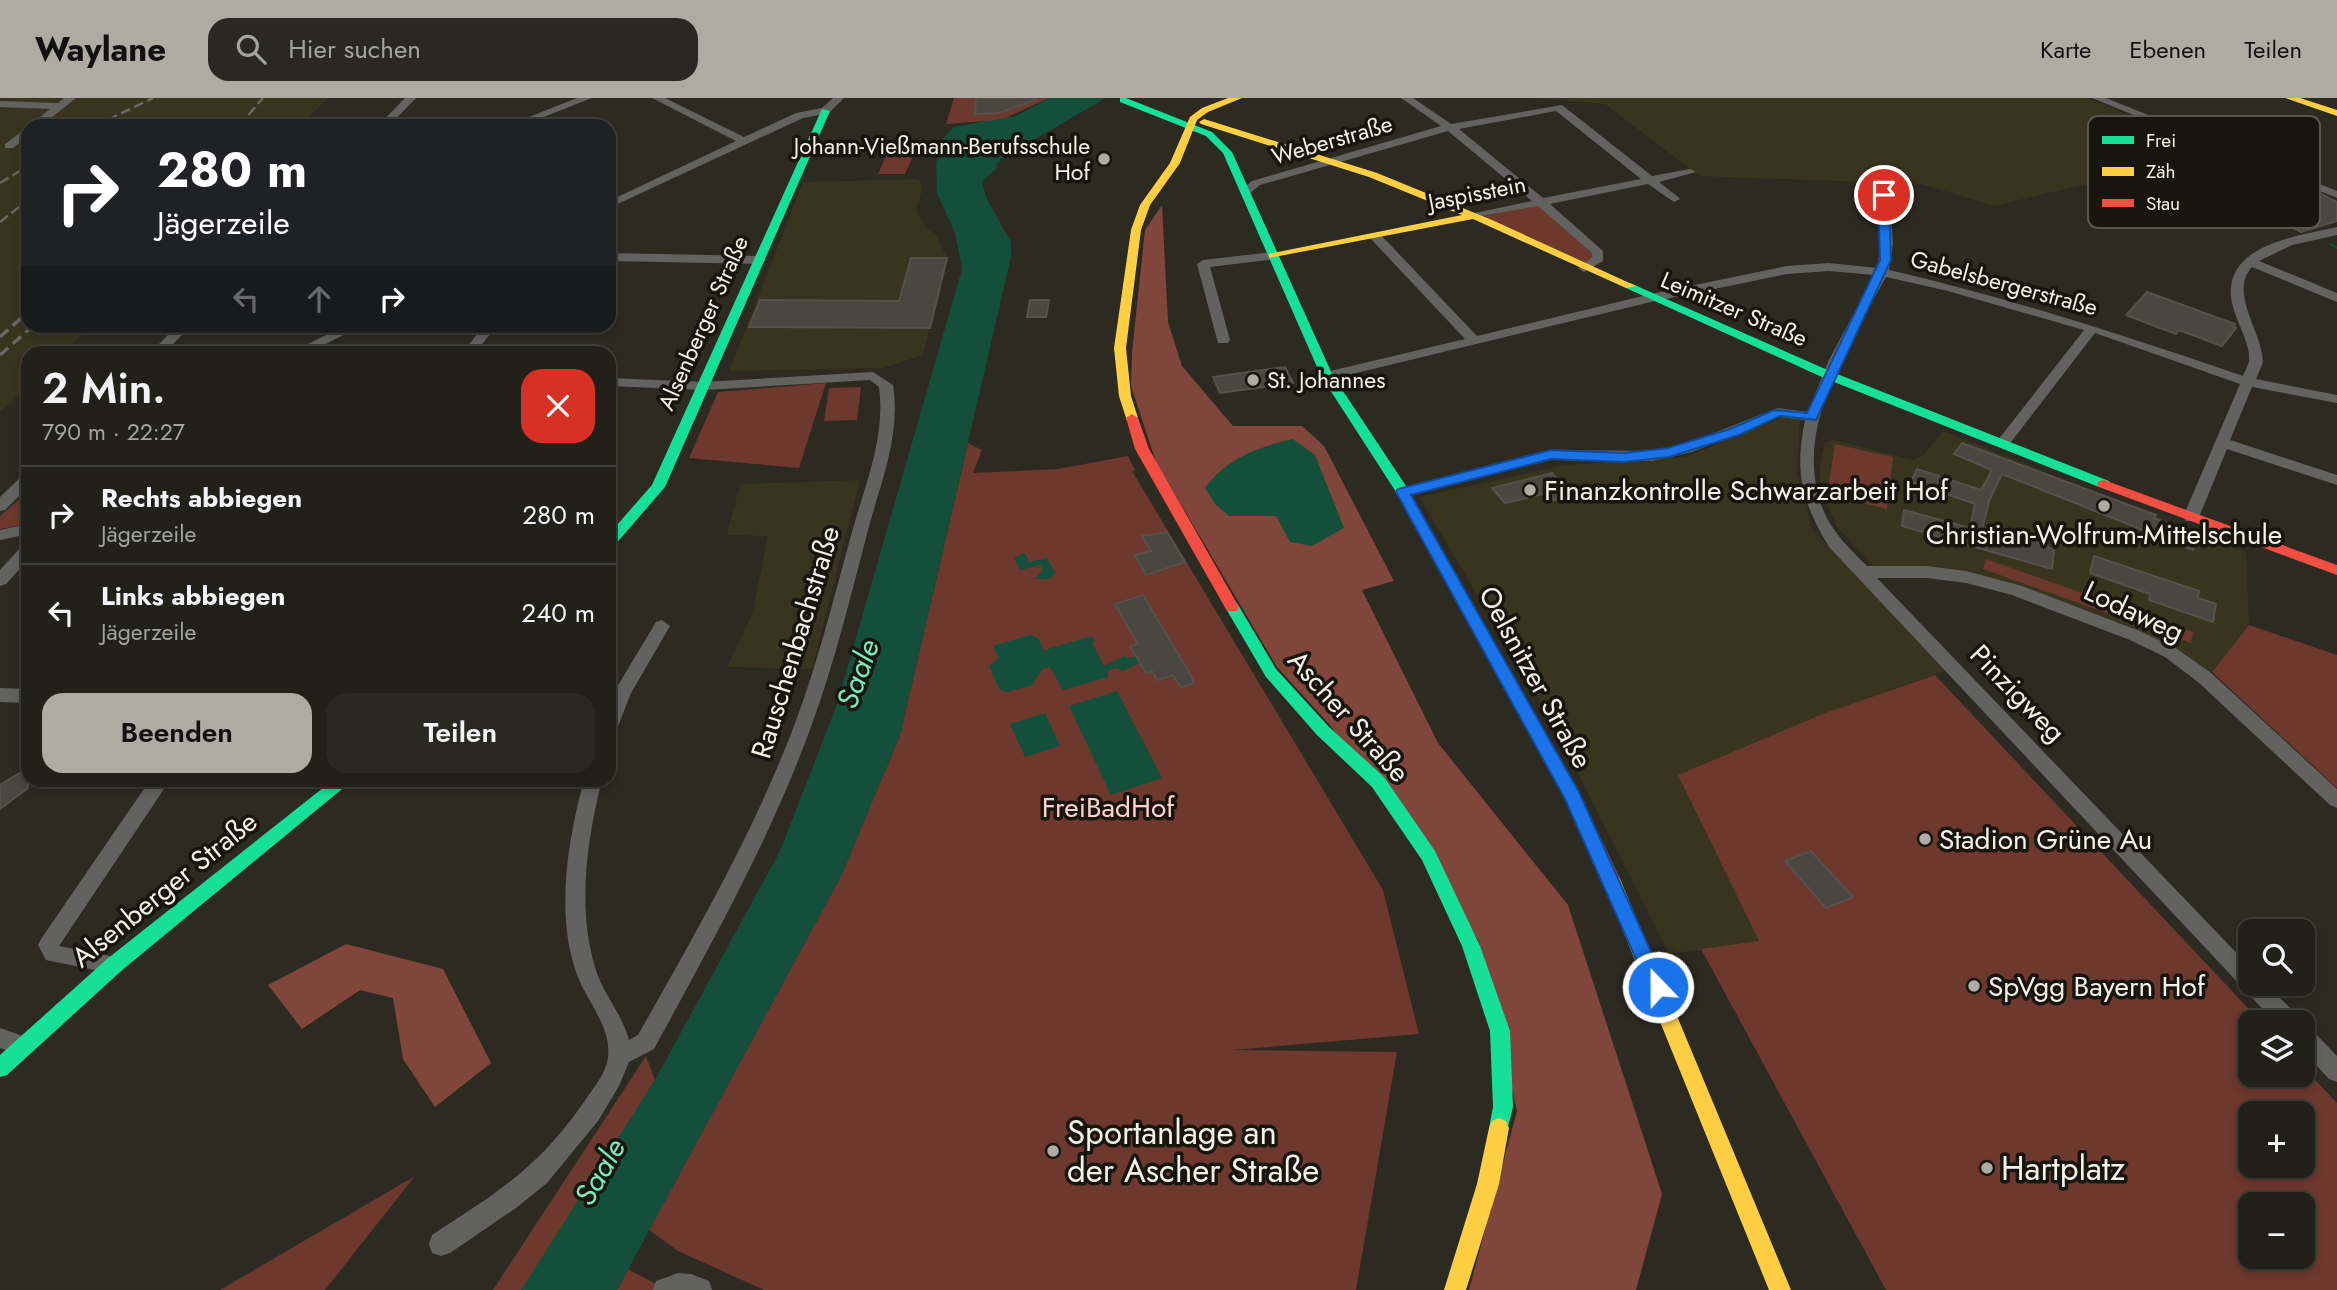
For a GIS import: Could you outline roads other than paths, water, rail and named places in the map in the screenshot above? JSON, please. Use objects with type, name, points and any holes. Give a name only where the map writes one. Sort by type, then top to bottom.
[{"type":"street","points":[[43,119],[71,98]]},
{"type":"street","points":[[390,119],[411,98]]},
{"type":"street","points":[[530,119],[587,98]]},
{"type":"street","points":[[657,98],[744,141]]},
{"type":"street","points":[[616,202],[800,115],[825,111],[839,98]]},
{"type":"street","points":[[1151,108],[1181,109],[1231,98]]},
{"type":"street","points":[[1121,99],[1190,122],[1205,110],[1237,98]]},
{"type":"street","points":[[1406,98],[1451,127],[1599,253],[1597,261],[1584,268]]},
{"type":"street","points":[[2097,98],[2142,116]]},
{"type":"street","points":[[2290,98],[2337,113]]},
{"type":"street","points":[[0,104],[61,106]]},
{"type":"street","name":"Weberstraße","points":[[1245,192],[1256,183],[1451,127],[1558,107],[1651,180]]},
{"type":"street","points":[[1151,108],[1174,132],[1180,142],[1180,154]]},
{"type":"street","name":"Alsenberger Straße","points":[[616,529],[658,486],[825,111]]},
{"type":"street","name":"Ascher Straße","points":[[1190,122],[1180,154],[1149,196],[1136,230],[1120,348],[1125,396],[1142,449],[1178,517],[1270,673],[1322,731],[1378,782],[1429,856],[1471,946],[1500,1031],[1503,1107],[1488,1184],[1455,1290]]},
{"type":"street","name":"Leimitzer Straße","points":[[1190,122],[1336,162],[1474,216],[1651,299],[1828,375],[2191,517],[2337,570]]},
{"type":"street","name":"Oelsnitzer Straße","points":[[1190,122],[1213,136],[1224,147],[1303,328],[1327,376],[1403,492],[1578,808],[1688,1057],[1780,1290]]},
{"type":"street","points":[[9,146],[21,136]]},
{"type":"street","name":"Jaspisstein","points":[[1273,256],[1690,172]]},
{"type":"street","points":[[1651,180],[1674,199]]},
{"type":"street","points":[[2320,188],[2337,195]]},
{"type":"street","name":"Pinzigweg","points":[[1884,195],[1886,260],[1828,375],[1811,417],[1805,462],[1813,507],[1822,526],[1862,572],[2238,967]]},
{"type":"street","points":[[2191,517],[2256,362],[2256,352],[2237,298],[2236,281],[2249,261],[2275,247],[2337,230]]},
{"type":"street","points":[[1375,236],[1472,339]]},
{"type":"street","points":[[1223,340],[1203,264],[1273,256]]},
{"type":"street","points":[[616,257],[760,260]]},
{"type":"street","points":[[2249,261],[2337,298]]},
{"type":"street","name":"Gabelsbergerstraße","points":[[1327,376],[1472,339],[1651,299],[1787,270],[1829,267],[1881,272],[2032,309],[2247,382],[2337,399]]},
{"type":"street","points":[[2003,443],[2092,328]]},
{"type":"street","points":[[163,346],[177,333]]},
{"type":"street","points":[[311,346],[339,333]]},
{"type":"street","name":"Rauschenbachstraße","points":[[616,382],[704,386],[873,376],[886,385],[888,391],[885,444],[819,677],[789,762],[736,879],[646,1042],[620,1056]]},
{"type":"street","points":[[1403,492],[1551,454],[1624,457],[1675,451],[1735,432],[1778,412],[1811,417]]},
{"type":"street","points":[[2221,442],[2337,480]]},
{"type":"street","points":[[0,506],[21,487]]},
{"type":"street","points":[[0,535],[21,530]]},
{"type":"street","points":[[0,580],[21,558]]},
{"type":"street","name":"Lodaweg","points":[[1862,572],[1927,572],[1966,576],[2016,590],[2136,636],[2171,653],[2204,677],[2337,800]]},
{"type":"street","points":[[616,710],[623,692],[662,626]]},
{"type":"street","points":[[0,695],[21,696]]},
{"type":"street","points":[[114,965],[52,954],[48,945],[156,787]]},
{"type":"street","name":"Alsenberger Straße","points":[[0,1068],[114,965],[336,787]]},
{"type":"street","points":[[441,1244],[529,1184],[553,1160],[581,1126],[610,1082],[620,1056],[611,1014],[595,992],[585,966],[576,906],[591,787]]},
{"type":"street","name":"Pinzigweg","points":[[2265,996],[2278,1010]]},
{"type":"street","points":[[0,1038],[23,1046]]},
{"type":"street","points":[[2315,1049],[2337,1072]]},
{"type":"street","points":[[665,1290],[673,1286],[692,1286],[700,1290]]},
{"type":"water","name":"Saale","points":[[1049,98],[1106,98],[1001,159],[996,165],[998,167],[982,182],[986,197],[1011,242],[1011,257],[900,735],[841,876],[617,1290],[521,1290],[655,1080],[780,851],[836,707],[962,269],[955,233],[937,193],[936,164],[941,141],[953,127],[1016,116]]},
{"type":"water","points":[[1293,439],[1315,455],[1344,528],[1312,546],[1290,542],[1276,516],[1229,516],[1215,504],[1205,488],[1233,461]]},
{"type":"water","points":[[1025,553],[1029,562],[1047,558],[1055,573],[1050,579],[1035,579],[1043,570],[1040,565],[1020,570],[1014,558]]},
{"type":"water","points":[[1030,635],[1038,638],[1044,650],[1092,636],[1095,642],[1092,643],[1104,666],[1124,656],[1131,658],[1141,654],[1145,660],[1123,671],[1116,668],[1107,671],[1109,677],[1063,690],[1050,667],[1043,669],[1032,685],[1007,692],[1000,690],[989,666],[999,658],[993,646]]},
{"type":"water","points":[[1117,691],[1162,778],[1111,795],[1069,706]]},
{"type":"water","points":[[1045,713],[1060,746],[1025,757],[1010,724]]},
{"type":"waterway","points":[[2331,244],[2337,248]]},
{"type":"railway","points":[[110,119],[153,98]]},
{"type":"railway","points":[[245,119],[263,98]]},
{"type":"railway","points":[[0,183],[21,170]]},
{"type":"railway","points":[[0,222],[21,206]]},
{"type":"railway","points":[[0,337],[21,318]]},
{"type":"railway","points":[[0,355],[25,333]]},
{"type":"place","name":"Johann-Vießmann-Berufsschule Hof","points":[[1104,159]]},
{"type":"place","name":"St. Johannes","points":[[1253,380]]},
{"type":"place","name":"Finanzkontrolle Schwarzarbeit Hof","points":[[1530,490]]},
{"type":"place","name":"Christian-Wolfrum-Mittelschule","points":[[2104,506]]},
{"type":"place","name":"Stadion Grüne Au","points":[[1925,839]]},
{"type":"place","name":"SpVgg Bayern Hof","points":[[1974,986]]},
{"type":"place","name":"Sportanlage an der Ascher Straße","points":[[1053,1151]]},
{"type":"place","name":"Hartplatz","points":[[1987,1168]]},
{"type":"park label","name":"FreiBadHof","points":[[1108,807]]}]
